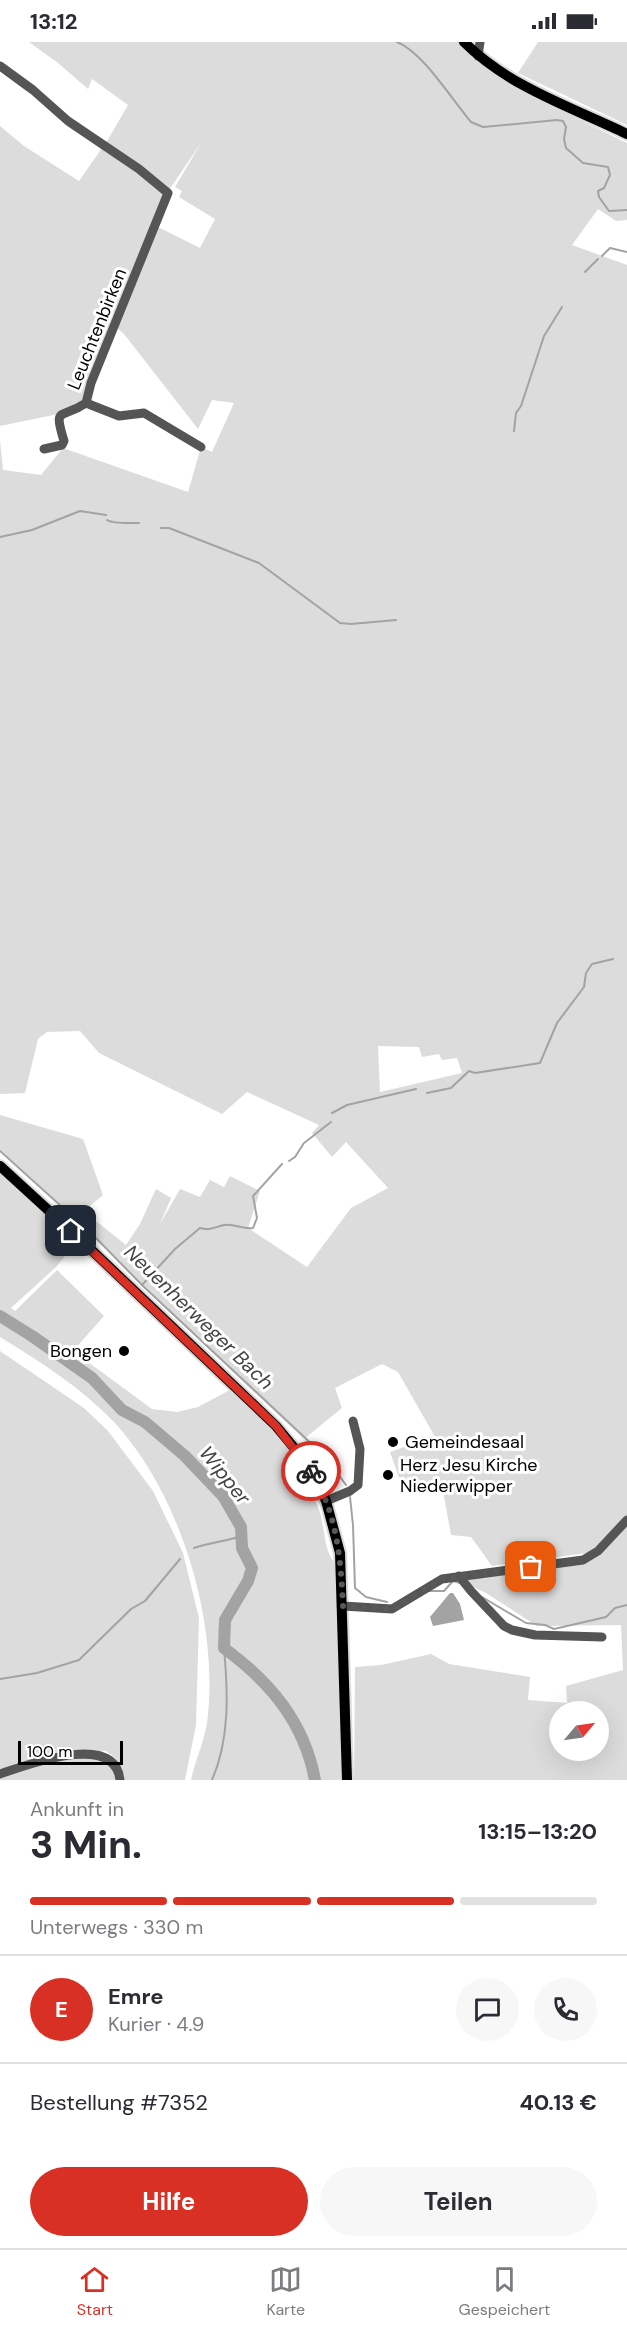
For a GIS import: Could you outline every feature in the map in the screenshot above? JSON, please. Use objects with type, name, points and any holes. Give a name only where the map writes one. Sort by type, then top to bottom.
[{"type":"main road","points":[[464,42],[478,56],[515,81],[627,134]]},
{"type":"main road","points":[[0,1166],[276,1426],[307,1464],[326,1501],[340,1553],[346,1780]]},
{"type":"street","points":[[478,56],[480,42]]},
{"type":"street","name":"Leuchtenbirken","points":[[0,66],[33,90],[68,121],[139,169],[168,193],[91,383],[86,403],[63,413],[58,418],[64,441],[62,445],[44,449]]},
{"type":"street","points":[[86,403],[119,416],[144,413],[201,447]]},
{"type":"street","points":[[326,1501],[358,1485],[360,1449],[353,1421]]},
{"type":"street","points":[[343,1606],[392,1609],[442,1579],[583,1560],[598,1551],[627,1520]]},
{"type":"street","points":[[459,1576],[504,1626],[512,1630],[535,1635],[602,1637]]},
{"type":"street","points":[[0,1774],[65,1755],[102,1755],[114,1764],[120,1780]]},
{"type":"shaded area","points":[[29,42],[458,42],[478,62],[512,87],[627,143],[627,220],[616,221],[598,209],[572,245],[627,265],[627,1517],[602,1544],[587,1553],[492,1566],[471,1537],[451,1535],[442,1485],[402,1486],[390,1452],[418,1442],[436,1446],[434,1435],[398,1372],[382,1364],[335,1388],[342,1408],[304,1439],[143,1287],[83,1226],[91,1217],[126,1245],[140,1224],[156,1189],[171,1198],[160,1224],[180,1189],[200,1197],[210,1180],[224,1187],[230,1176],[260,1191],[248,1228],[307,1267],[351,1208],[388,1188],[346,1142],[332,1157],[312,1133],[319,1125],[247,1092],[222,1114],[99,1053],[80,1031],[47,1032],[38,1039],[25,1093],[0,1094],[0,440],[3,470],[41,475],[63,448],[188,492],[201,447],[212,452],[234,403],[212,400],[198,429],[124,334],[115,326],[156,226],[200,248],[215,219],[179,197],[182,191],[175,187],[201,143],[169,190],[106,143],[128,105],[92,79],[88,89]],"holes":[[[378,1046],[419,1047],[422,1057],[439,1054],[442,1060],[457,1058],[462,1073],[380,1092]]]},
{"type":"shaded area","points":[[538,42],[627,42],[627,125],[518,73]]},
{"type":"shaded area","points":[[0,126],[24,146],[79,181],[102,148],[138,170],[163,194],[83,400],[63,413],[0,426]]},
{"type":"shaded area","points":[[0,1115],[83,1139],[103,1195],[75,1218],[0,1151]]},
{"type":"shaded area","points":[[0,1173],[75,1244],[56,1267],[11,1308],[15,1311],[57,1270],[104,1316],[73,1351],[152,1409],[177,1412],[198,1407],[230,1390],[274,1431],[299,1467],[318,1507],[328,1551],[335,1564],[340,1666],[340,1780],[321,1780],[308,1743],[289,1710],[266,1679],[238,1651],[234,1660],[260,1683],[284,1713],[302,1747],[311,1780],[191,1780],[207,1723],[209,1685],[207,1645],[201,1603],[190,1562],[176,1522],[158,1485],[137,1451],[113,1421],[74,1386],[0,1337]]},
{"type":"shaded area","points":[[0,1351],[84,1408],[108,1431],[153,1491],[183,1553],[199,1618],[196,1725],[185,1780],[124,1780],[114,1757],[106,1751],[65,1753],[0,1772]]},
{"type":"shaded area","points":[[627,1524],[627,1780],[354,1780],[355,1667],[381,1665],[431,1654],[449,1664],[530,1677],[528,1700],[549,1702],[549,1761],[609,1761],[609,1701],[567,1701],[566,1686],[623,1670],[621,1625],[537,1626],[473,1587],[467,1578],[586,1562]]},
{"type":"shaded area","points":[[450,1593],[453,1593],[460,1604],[464,1620],[433,1626],[430,1617]]},
{"type":"shaded area","points":[[101,1758],[111,1764],[116,1780],[0,1780],[0,1776],[64,1759]]},
{"type":"waterway","points":[[397,42],[407,47],[427,66],[471,122],[483,127],[563,121],[566,127],[564,139],[566,148],[583,163],[608,167],[610,175],[604,188],[598,191],[599,197],[609,211],[627,210]]},
{"type":"waterway","points":[[602,256],[610,248],[627,252]]},
{"type":"waterway","points":[[585,272],[598,259]]},
{"type":"waterway","points":[[514,431],[516,413],[521,406],[544,336],[562,307]]},
{"type":"waterway","points":[[0,537],[32,530],[80,511],[106,515]]},
{"type":"waterway","points":[[107,520],[117,523],[139,523]]},
{"type":"waterway","points":[[161,528],[169,528],[259,563],[340,623],[396,620]]},
{"type":"waterway","points":[[427,1093],[451,1088],[469,1071],[475,1073],[540,1063],[557,1023],[584,987],[586,973],[592,964],[613,959]]},
{"type":"waterway","points":[[332,1113],[347,1105],[416,1089]]},
{"type":"waterway","points":[[289,1161],[295,1157],[304,1143],[331,1122]]},
{"type":"waterway","name":"Neuenherweger Bach","points":[[0,1151],[93,1235],[143,1286],[317,1449],[346,1485]]},
{"type":"waterway","points":[[142,1285],[175,1249],[200,1228],[209,1229],[224,1225],[253,1228],[257,1218],[253,1196],[282,1164]]},
{"type":"waterway","name":"Wipper","points":[[0,1316],[92,1378],[122,1410],[145,1422],[185,1456],[223,1496],[241,1527],[242,1548],[252,1568],[248,1581],[225,1620],[224,1648],[256,1675],[283,1705],[303,1740],[315,1780]]},
{"type":"waterway","name":"Neuenherweger Bach","points":[[350,1497],[355,1588],[366,1597],[387,1602]]},
{"type":"waterway","points":[[194,1548],[242,1536]]},
{"type":"waterway","points":[[0,1679],[37,1673],[79,1660],[131,1609],[145,1601],[180,1559]]},
{"type":"waterway","name":"Neuenherweger Bach","points":[[428,1591],[444,1591],[453,1581],[460,1583]]},
{"type":"waterway","name":"Neuenherweger Bach","points":[[482,1597],[526,1623],[545,1625],[554,1629],[606,1617],[615,1608],[627,1605]]},
{"type":"waterway","points":[[212,1780],[225,1732],[227,1698],[224,1648]]},
{"type":"way so far","points":[[311,1471],[331,1515],[340,1553],[343,1606],[392,1609],[442,1579],[531,1567]]},
{"type":"place","name":"Bongen","points":[[124,1351]]},
{"type":"place","name":"Gemeindesaal","points":[[393,1442]]},
{"type":"place","name":"Herz Jesu Kirche Niederwipper","points":[[388,1475]]},
{"type":"route","points":[[71,1231],[276,1426],[311,1471]]}]
